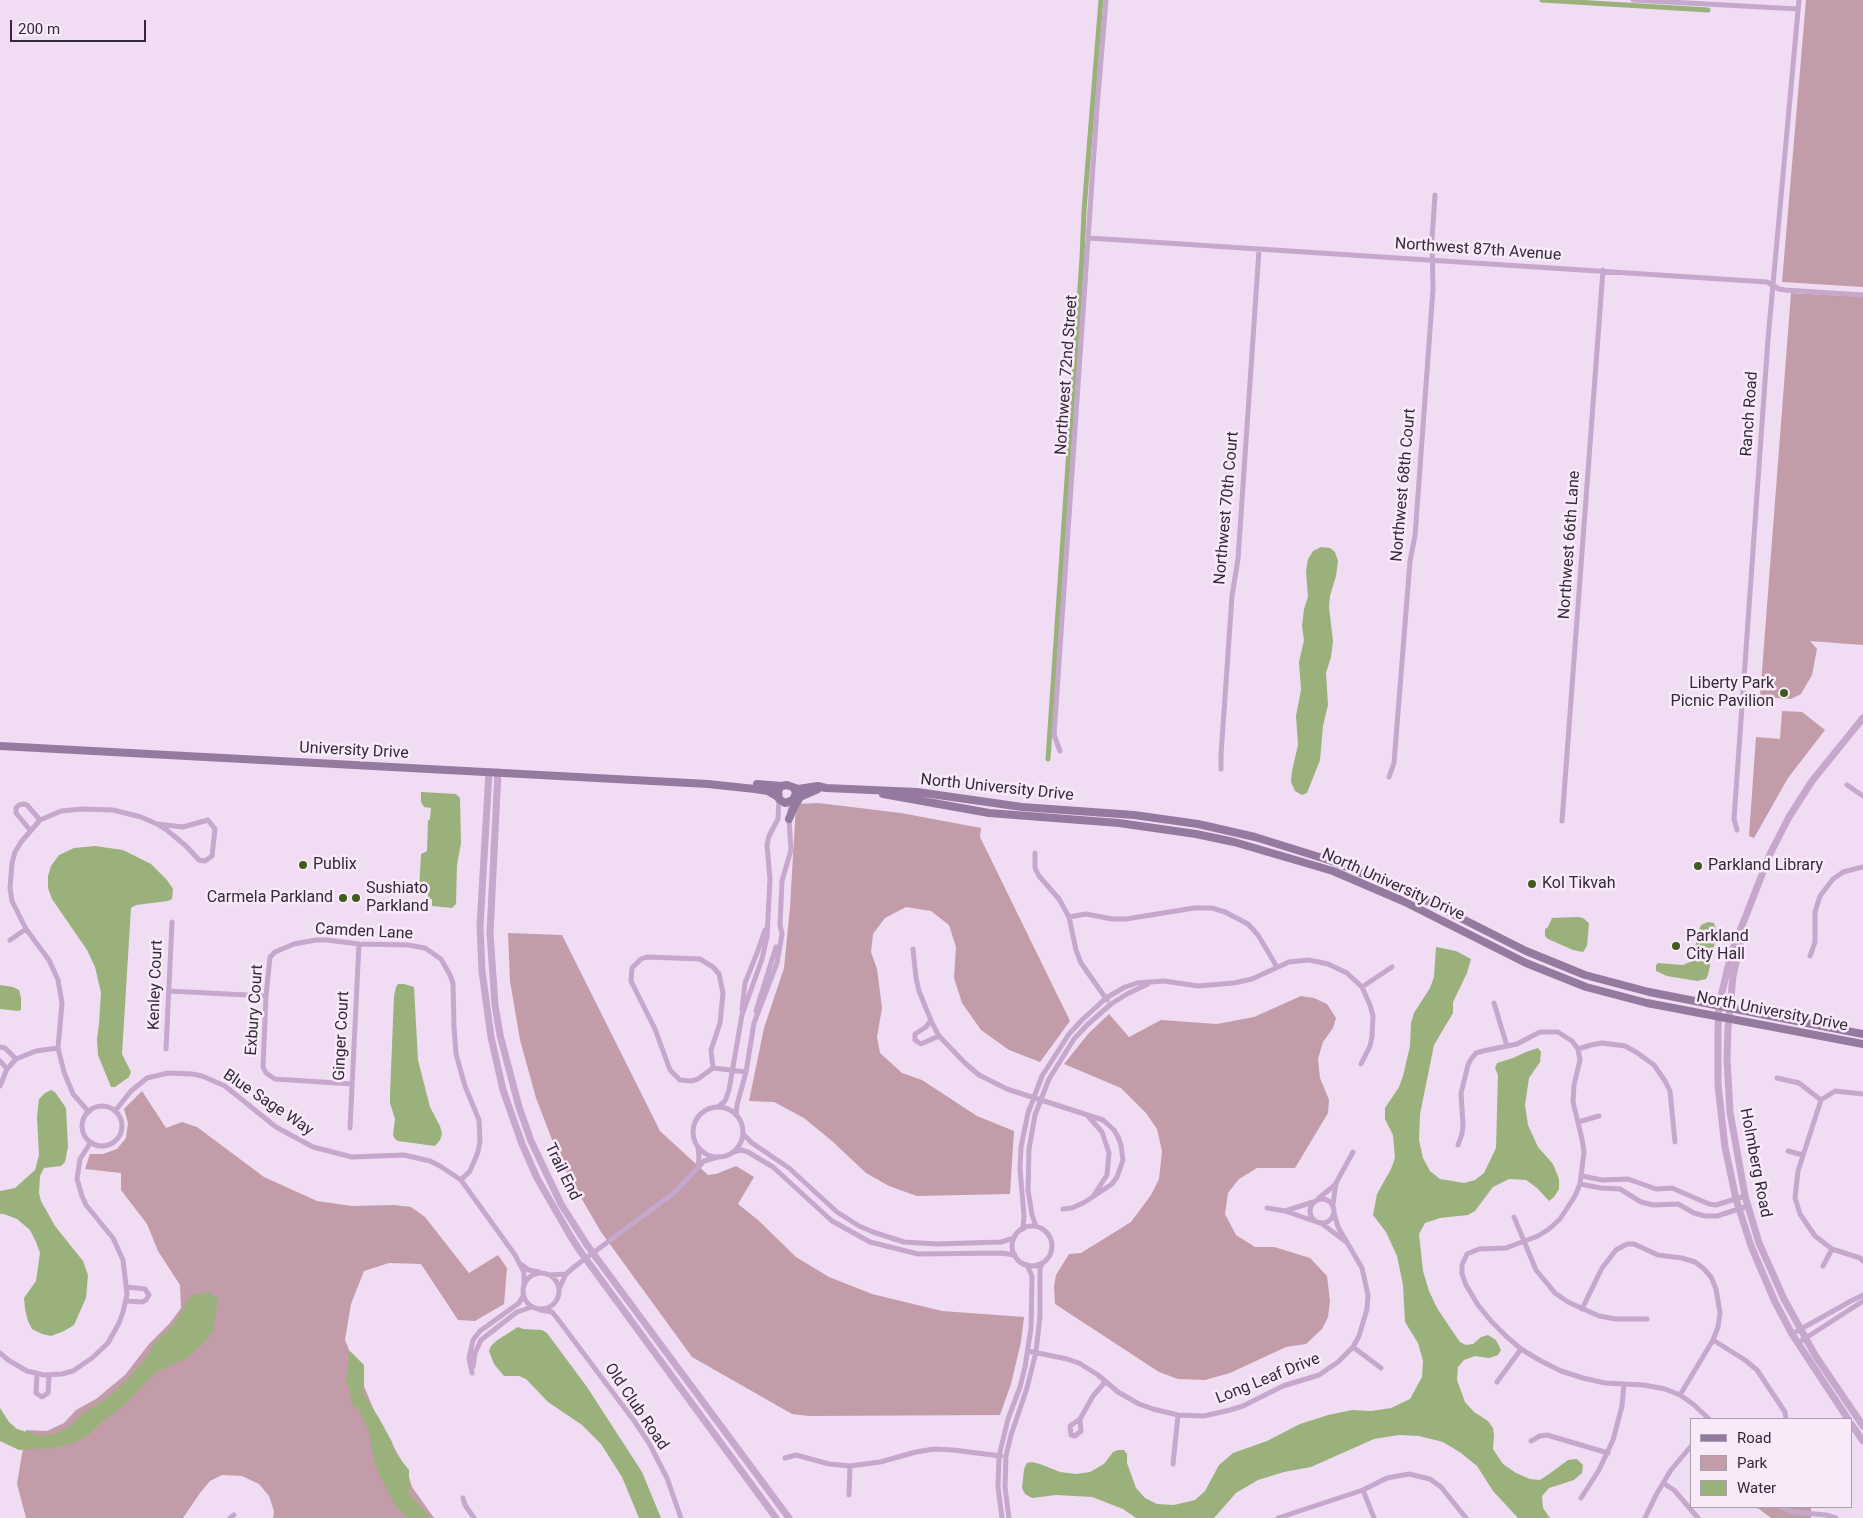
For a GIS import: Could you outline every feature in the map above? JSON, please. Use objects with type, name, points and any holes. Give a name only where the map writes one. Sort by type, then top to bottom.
[{"type":"main road","name":"University Drive","points":[[0,746],[708,784],[768,791],[779,798]]},
{"type":"main road","name":"University Drive","points":[[708,784],[739,783],[782,786]]},
{"type":"main road","points":[[789,785],[801,789],[818,786],[826,788],[814,790],[785,803],[779,798],[778,790],[782,786],[789,785]]},
{"type":"main road","points":[[792,801],[796,796],[794,788]]},
{"type":"main road","name":"North University Drive","points":[[826,788],[917,792],[1022,807],[1134,814],[1171,819],[1255,837],[1343,865],[1413,894],[1526,951],[1577,972],[1627,987],[1863,1034]]},
{"type":"main road","name":"North University Drive","points":[[872,791],[990,813],[1119,823],[1224,840],[1290,857],[1333,871],[1402,901],[1526,963],[1586,987],[1647,1003],[1863,1044]]},
{"type":"main road","points":[[789,819],[794,807],[802,796]]},
{"type":"main road","points":[[1290,857],[1293,848]]},
{"type":"street","name":"Northwest 72nd Street","points":[[1060,751],[1054,735],[1106,0]]},
{"type":"street","points":[[1633,0],[1798,9]]},
{"type":"street","name":"Ranch Road","points":[[1737,830],[1734,819],[1768,340],[1799,0]]},
{"type":"street","name":"Northwest 68th Court","points":[[1389,777],[1394,763],[1410,561],[1415,536],[1433,289],[1434,260],[1432,239],[1435,195]]},
{"type":"street","name":"Northwest 87th Avenue","points":[[1089,238],[1767,282],[1779,289],[1785,290],[1863,295]]},
{"type":"street","name":"Northwest 70th Court","points":[[1222,769],[1221,754],[1230,621],[1238,559],[1259,250]]},
{"type":"street","name":"Northwest 66th Lane","points":[[1562,821],[1603,270]]},
{"type":"street","name":"Holmberg Road","points":[[1847,1418],[1792,1334],[1762,1274],[1739,1209],[1725,1147],[1718,1086],[1718,1016],[1724,976],[1731,954],[1770,854],[1799,800],[1824,764],[1863,718]]},
{"type":"street","name":"Trail End","points":[[489,772],[480,926],[482,971],[491,1037],[503,1090],[522,1144],[537,1178],[580,1251],[776,1518]]},
{"type":"street","name":"Trail End","points":[[498,772],[490,933],[495,1004],[500,1035],[519,1107],[531,1141],[545,1174],[561,1204],[598,1260],[789,1518]]},
{"type":"street","points":[[1847,785],[1863,796]]},
{"type":"street","points":[[698,1167],[698,1146],[693,1135],[696,1120],[704,1111],[718,1107],[725,1101],[733,1070],[742,1015],[762,959],[766,937],[770,866],[767,845],[769,836],[778,819],[779,798]]},
{"type":"street","points":[[736,1115],[760,997],[775,954],[780,925],[782,881],[790,850],[789,819],[792,801]]},
{"type":"street","points":[[30,830],[16,813],[18,805],[24,804],[27,806],[40,820]]},
{"type":"street","points":[[88,1112],[78,1101],[68,1084],[58,1048],[62,1003],[58,980],[49,960],[26,929],[12,901],[10,875],[15,852],[30,830],[40,820],[61,811],[96,809],[128,813],[158,824],[184,827],[208,820],[215,829],[212,856],[205,861],[199,860],[180,840],[158,824]]},
{"type":"street","points":[[1035,853],[1035,868],[1039,876],[1059,899],[1069,916],[1076,950],[1081,963],[1110,1004]]},
{"type":"street","points":[[1810,956],[1814,942],[1814,912],[1820,896],[1833,879],[1843,872],[1863,866]]},
{"type":"street","points":[[768,904],[780,906]]},
{"type":"street","points":[[1069,916],[1086,914],[1112,919],[1126,919],[1194,908],[1212,908],[1225,912],[1248,924],[1258,934],[1276,967]]},
{"type":"street","name":"Holmberg Road","points":[[1749,908],[1738,952],[1729,1007],[1727,1043],[1728,1085],[1735,1145],[1744,1196],[1767,1261],[1784,1299],[1805,1338],[1863,1426]]},
{"type":"street","name":"Kenley Court","points":[[166,1049],[172,922]]},
{"type":"street","points":[[742,1015],[745,984],[758,953],[766,924]]},
{"type":"street","points":[[754,1024],[774,971],[782,934],[780,925]]},
{"type":"street","points":[[10,940],[26,929]]},
{"type":"street","name":"Camden Lane","points":[[283,948],[304,942],[321,940],[359,944],[416,946],[425,948],[440,959],[453,983],[456,1054],[465,1086],[479,1120],[480,1141],[475,1162],[470,1171],[461,1180]]},
{"type":"street","name":"Ginger Court","points":[[350,1128],[359,944]]},
{"type":"street","name":"Exbury Court","points":[[283,948],[270,957],[266,996],[263,1067],[270,1077],[275,1079],[352,1084]]},
{"type":"street","points":[[913,949],[919,991],[931,1020],[940,1036],[966,1064],[979,1074],[1007,1089],[1103,1120],[1118,1137],[1123,1153],[1117,1177],[1108,1188],[1078,1206],[1063,1209]]},
{"type":"street","points":[[713,1068],[711,1050],[720,1023],[723,992],[719,974],[708,963],[700,960],[647,956],[641,959],[632,968],[631,981],[655,1029],[674,1076],[680,1080],[691,1081],[698,1079],[713,1068],[746,1072]]},
{"type":"street","points":[[743,1134],[752,1143],[805,1181],[837,1212],[859,1226],[904,1242],[937,1244],[1001,1242],[1014,1238],[1023,1228],[1024,1216],[1020,1176],[1021,1147],[1028,1113],[1042,1076],[1053,1056],[1069,1034],[1106,998],[1125,987],[1137,983],[1164,981],[1198,986],[1225,984],[1252,979],[1276,967],[1298,960],[1318,961],[1347,973],[1362,987],[1370,1005],[1374,1026],[1370,1046],[1361,1064]]},
{"type":"street","points":[[1362,987],[1392,966]]},
{"type":"street","points":[[1014,1238],[1013,1247],[1015,1255],[1027,1265],[1035,1266],[1049,1257],[1052,1244],[1048,1234],[1036,1226],[1032,1215],[1027,1169],[1032,1131],[1040,1100],[1049,1079],[1074,1040],[1087,1025],[1110,1004],[1151,982]]},
{"type":"street","points":[[169,991],[266,996]]},
{"type":"street","points":[[749,993],[760,997]]},
{"type":"street","points":[[1494,1003],[1507,1046]]},
{"type":"street","points":[[931,1020],[926,1027],[915,1034],[916,1040],[921,1044],[940,1036]]},
{"type":"street","points":[[1458,1145],[1463,1125],[1462,1093],[1471,1058],[1483,1050],[1507,1046],[1525,1040],[1540,1032],[1549,1031],[1565,1036],[1578,1049],[1579,1068],[1574,1085],[1573,1102],[1584,1152],[1580,1184],[1560,1220],[1549,1229],[1524,1242],[1506,1248],[1479,1249],[1467,1254],[1464,1258],[1462,1274],[1466,1286],[1478,1304],[1506,1336],[1521,1348],[1561,1371],[1605,1383],[1644,1384],[1665,1389],[1680,1395],[1704,1412],[1708,1418]]},
{"type":"street","points":[[1578,1049],[1602,1043],[1625,1046],[1654,1065],[1670,1092],[1675,1142]]},
{"type":"street","points":[[0,1047],[5,1048],[16,1059]]},
{"type":"street","points":[[0,1086],[7,1069],[16,1059],[36,1051],[58,1048]]},
{"type":"street","points":[[0,1061],[7,1069]]},
{"type":"street","name":"Blue Sage Way","points":[[116,1111],[131,1090],[147,1078],[168,1073],[192,1074],[202,1076],[225,1086],[276,1127],[299,1142],[313,1148],[352,1157],[404,1155],[418,1157],[440,1166],[461,1180],[521,1265],[524,1272],[524,1284]]},
{"type":"street","points":[[1777,1078],[1799,1083],[1821,1100]]},
{"type":"street","points":[[1863,1094],[1835,1091],[1821,1100],[1802,1155],[1796,1185],[1796,1198],[1800,1214],[1815,1236],[1832,1249],[1860,1258],[1863,1261]]},
{"type":"street","points":[[103,1106],[116,1111],[122,1124],[122,1130],[118,1138],[105,1146],[91,1142],[84,1134],[83,1125],[88,1112],[103,1106]]},
{"type":"street","points":[[718,1107],[729,1109],[742,1124],[743,1134],[740,1144],[734,1152]]},
{"type":"street","points":[[1084,1113],[1102,1132],[1109,1153],[1107,1175],[1093,1197]]},
{"type":"street","points":[[1578,1122],[1598,1116]]},
{"type":"street","points":[[0,1353],[17,1366],[37,1374],[49,1375],[73,1371],[83,1366],[101,1351],[119,1324],[126,1301],[127,1287],[123,1260],[118,1247],[107,1229],[86,1205],[77,1179],[80,1159],[91,1142]]},
{"type":"street","points":[[698,1146],[709,1155],[718,1157]]},
{"type":"street","points":[[557,1318],[556,1300],[559,1288],[566,1274],[674,1193],[704,1160],[742,1150],[774,1167],[832,1221],[870,1242],[918,1254],[1001,1253],[1015,1255]]},
{"type":"street","points":[[1788,1151],[1802,1155]]},
{"type":"street","points":[[1285,1211],[1313,1202],[1319,1198],[1336,1183],[1353,1152]]},
{"type":"street","points":[[774,1167],[778,1160]]},
{"type":"street","points":[[1582,1176],[1602,1180],[1628,1179],[1656,1188],[1672,1188],[1709,1204],[1716,1205],[1744,1196]]},
{"type":"street","points":[[1267,1208],[1285,1211],[1321,1223],[1331,1219],[1334,1213],[1333,1205],[1336,1183]]},
{"type":"street","points":[[1580,1184],[1620,1189],[1641,1202],[1653,1205],[1678,1204],[1694,1213],[1705,1216],[1717,1216],[1748,1206]]},
{"type":"street","points":[[1319,1198],[1327,1199],[1333,1205]]},
{"type":"street","points":[[1313,1202],[1309,1212],[1315,1221]]},
{"type":"street","name":"Long Leaf Drive","points":[[1028,1350],[1079,1363],[1139,1404],[1178,1415],[1204,1416],[1243,1406],[1283,1386],[1319,1375],[1338,1362],[1353,1347],[1364,1323],[1368,1295],[1362,1268],[1338,1227],[1334,1213]]},
{"type":"street","points":[[1514,1217],[1536,1270],[1555,1294],[1599,1316],[1616,1319],[1647,1318]]},
{"type":"street","name":"Long Leaf Drive","points":[[1321,1223],[1348,1243]]},
{"type":"street","points":[[1023,1228],[1036,1226]]},
{"type":"street","points":[[1582,1309],[1602,1268],[1616,1250],[1627,1244],[1634,1244],[1658,1255],[1682,1258],[1695,1262],[1703,1268],[1714,1283],[1719,1300],[1719,1320],[1713,1340],[1680,1395]]},
{"type":"street","points":[[1823,1266],[1832,1249]]},
{"type":"street","points":[[1009,1518],[1005,1487],[1006,1456],[1010,1435],[1027,1388],[1036,1352],[1040,1316],[1040,1269],[1042,1263]]},
{"type":"street","points":[[521,1265],[529,1270],[549,1275],[566,1274]]},
{"type":"street","points":[[1002,1518],[998,1488],[999,1456],[1008,1419],[1020,1387],[1028,1350],[1033,1298],[1032,1276],[1027,1265]]},
{"type":"street","points":[[532,1307],[517,1312],[481,1340],[474,1352],[472,1373],[469,1358],[473,1340],[480,1331],[519,1303],[523,1295],[524,1284],[532,1275],[541,1273]]},
{"type":"street","points":[[549,1275],[556,1281],[559,1288]]},
{"type":"street","points":[[126,1301],[142,1302],[149,1295],[145,1289],[127,1287]]},
{"type":"street","points":[[523,1295],[526,1302],[540,1310],[551,1306],[556,1300]]},
{"type":"street","points":[[1792,1334],[1863,1295]]},
{"type":"street","points":[[1798,1343],[1863,1301]]},
{"type":"street","name":"Old Club Road","points":[[540,1310],[552,1312],[635,1422],[649,1443],[666,1478],[681,1518]]},
{"type":"street","points":[[1713,1340],[1745,1360],[1757,1370],[1784,1412],[1786,1418]]},
{"type":"street","points":[[1353,1347],[1381,1368]]},
{"type":"street","points":[[1496,1382],[1521,1348]]},
{"type":"street","points":[[37,1374],[36,1393],[42,1397],[48,1393],[49,1375]]},
{"type":"street","points":[[1080,1419],[1093,1396],[1105,1382]]},
{"type":"street","points":[[1580,1498],[1608,1453],[1618,1424],[1624,1384]]},
{"type":"street","points":[[1173,1464],[1178,1415]]},
{"type":"street","points":[[1853,1426],[1863,1441]]},
{"type":"street","points":[[1531,1441],[1540,1436],[1548,1435],[1608,1453]]},
{"type":"street","points":[[1645,1518],[1671,1470],[1690,1447]]},
{"type":"street","points":[[785,1458],[796,1455],[830,1464],[850,1466],[880,1462],[934,1449],[1006,1456]]},
{"type":"street","points":[[850,1466],[850,1495]]},
{"type":"street","points":[[1278,1518],[1362,1490],[1398,1475],[1421,1476],[1430,1479],[1441,1487],[1466,1518]]},
{"type":"street","points":[[1664,1482],[1674,1490],[1698,1518]]},
{"type":"street","points":[[1362,1490],[1374,1518]]},
{"type":"street","points":[[463,1498],[465,1505],[474,1518]]},
{"type":"street","points":[[1793,1515],[1826,1515],[1836,1518]]},
{"type":"green space","points":[[1806,0],[1863,0],[1863,287],[1782,282]]},
{"type":"green space","points":[[1791,293],[1863,297],[1863,645],[1810,641],[1817,649],[1812,675],[1801,694],[1791,699],[1760,697]]},
{"type":"green space","points":[[1782,711],[1802,712],[1825,730],[1788,778],[1754,838],[1749,836],[1756,737],[1780,739]]},
{"type":"green space","points":[[818,803],[901,813],[981,828],[980,837],[1070,1021],[1040,1062],[1009,1050],[981,1030],[962,1003],[954,978],[956,947],[949,925],[931,911],[906,907],[885,918],[873,934],[871,952],[877,969],[882,1008],[877,1037],[880,1053],[902,1073],[922,1080],[977,1116],[1014,1131],[1010,1194],[917,1196],[889,1186],[866,1173],[804,1118],[774,1102],[749,1101],[764,1028],[784,968],[790,907],[796,804]]},
{"type":"green space","points":[[508,933],[562,935],[660,1131],[708,1175],[736,1166],[754,1177],[738,1204],[758,1220],[796,1257],[829,1277],[872,1294],[942,1311],[1024,1317],[1021,1342],[1011,1384],[1000,1415],[809,1416],[792,1414],[692,1357],[601,1232],[561,1163],[536,1098],[520,1040],[510,981]]},
{"type":"green space","points":[[1301,996],[1314,998],[1327,1004],[1336,1018],[1333,1028],[1323,1042],[1318,1059],[1320,1078],[1329,1100],[1328,1113],[1295,1168],[1257,1168],[1239,1179],[1228,1193],[1225,1214],[1236,1235],[1255,1247],[1274,1247],[1310,1258],[1327,1276],[1330,1301],[1328,1317],[1322,1329],[1306,1344],[1286,1347],[1230,1373],[1205,1380],[1178,1379],[1159,1372],[1055,1304],[1054,1286],[1056,1275],[1069,1254],[1081,1253],[1131,1222],[1151,1195],[1159,1179],[1162,1151],[1157,1129],[1146,1113],[1121,1088],[1064,1064],[1088,1034],[1109,1014],[1129,1037],[1161,1020],[1217,1024],[1254,1017]]},
{"type":"green space","points":[[142,1091],[166,1128],[182,1122],[197,1127],[264,1177],[317,1201],[352,1206],[394,1205],[411,1207],[425,1217],[469,1273],[498,1255],[507,1268],[504,1304],[475,1321],[458,1320],[421,1264],[389,1263],[364,1271],[351,1304],[345,1340],[378,1420],[407,1470],[412,1487],[434,1518],[273,1518],[274,1511],[269,1496],[259,1484],[242,1476],[222,1475],[210,1481],[183,1518],[26,1518],[17,1484],[26,1430],[47,1431],[64,1423],[76,1410],[96,1399],[125,1375],[181,1308],[180,1285],[158,1251],[147,1224],[121,1190],[121,1173],[85,1169],[90,1154],[103,1154],[117,1149],[126,1138],[128,1123],[124,1109]]},
{"type":"green space","points":[[1756,1508],[1811,1508],[1811,1518],[1771,1518]]},
{"type":"water","points":[[1321,547],[1330,548],[1335,552],[1338,561],[1329,607],[1333,641],[1326,673],[1328,705],[1323,726],[1320,760],[1307,793],[1302,795],[1295,791],[1291,782],[1298,745],[1296,716],[1301,690],[1299,662],[1304,640],[1302,626],[1304,609],[1308,597],[1306,571],[1308,559],[1313,551]]},
{"type":"water","points":[[421,792],[456,794],[460,798],[461,843],[457,865],[456,904],[452,908],[432,906],[432,899],[428,899],[428,892],[419,891],[421,854],[427,851],[428,821],[431,808],[424,807],[421,802]]},
{"type":"water","points":[[95,846],[123,850],[151,864],[173,889],[172,899],[168,901],[136,905],[131,908],[122,1054],[131,1072],[129,1077],[115,1087],[111,1087],[98,1055],[97,1039],[101,993],[95,967],[87,950],[52,899],[48,888],[48,876],[51,866],[59,855],[74,848]]},
{"type":"water","points":[[1552,918],[1583,918],[1589,923],[1587,946],[1583,952],[1573,950],[1545,936],[1545,929]]},
{"type":"water","points":[[1708,922],[1714,923],[1717,932],[1706,979],[1697,981],[1667,976],[1656,971],[1658,963],[1683,965],[1692,961],[1701,925]]},
{"type":"water","points":[[1436,947],[1456,951],[1471,959],[1467,973],[1453,1002],[1453,1013],[1434,1045],[1420,1114],[1419,1140],[1423,1158],[1430,1171],[1440,1179],[1464,1183],[1475,1180],[1484,1173],[1496,1148],[1498,1075],[1495,1068],[1497,1063],[1538,1048],[1541,1052],[1540,1062],[1529,1078],[1525,1105],[1528,1125],[1538,1147],[1553,1164],[1559,1179],[1559,1189],[1554,1197],[1549,1201],[1537,1188],[1526,1180],[1509,1179],[1493,1187],[1475,1211],[1468,1215],[1440,1218],[1425,1223],[1419,1234],[1423,1271],[1429,1291],[1437,1308],[1460,1342],[1466,1345],[1473,1344],[1481,1337],[1488,1335],[1496,1340],[1501,1350],[1498,1355],[1489,1358],[1475,1356],[1464,1360],[1458,1367],[1457,1380],[1465,1402],[1474,1412],[1488,1421],[1493,1428],[1493,1449],[1503,1464],[1516,1473],[1530,1479],[1540,1480],[1568,1460],[1577,1459],[1583,1465],[1582,1473],[1574,1480],[1549,1488],[1542,1496],[1543,1508],[1550,1518],[1518,1518],[1493,1491],[1477,1466],[1461,1453],[1443,1442],[1419,1436],[1399,1435],[1374,1439],[1311,1467],[1284,1472],[1258,1480],[1236,1493],[1214,1518],[1136,1518],[1123,1509],[1092,1497],[1056,1495],[1032,1498],[1025,1494],[1022,1488],[1024,1469],[1027,1463],[1032,1462],[1060,1472],[1076,1474],[1090,1472],[1104,1464],[1113,1452],[1124,1450],[1127,1454],[1127,1463],[1136,1488],[1145,1498],[1157,1504],[1174,1505],[1195,1500],[1205,1491],[1219,1465],[1233,1453],[1267,1441],[1300,1424],[1328,1415],[1352,1410],[1371,1411],[1391,1408],[1410,1399],[1422,1377],[1423,1361],[1418,1343],[1405,1322],[1403,1285],[1397,1256],[1386,1232],[1373,1215],[1377,1194],[1395,1158],[1393,1135],[1385,1119],[1385,1108],[1399,1087],[1403,1076],[1410,1046],[1411,1023],[1414,1013],[1430,988],[1434,977]]},
{"type":"water","points":[[398,984],[414,987],[418,1060],[430,1107],[442,1134],[435,1146],[398,1141],[393,1135],[395,1119],[390,1103],[390,1094],[394,996]]},
{"type":"water","points":[[0,985],[19,990],[21,1010],[0,1009]]},
{"type":"water","points":[[51,1090],[55,1092],[66,1108],[68,1147],[65,1162],[61,1166],[44,1168],[40,1176],[39,1193],[41,1201],[55,1226],[83,1261],[88,1275],[86,1298],[74,1325],[51,1336],[32,1329],[25,1309],[24,1298],[36,1281],[40,1253],[30,1230],[17,1219],[0,1214],[0,1191],[15,1188],[35,1170],[39,1155],[37,1117],[39,1099]]},
{"type":"water","points":[[198,1293],[211,1293],[218,1299],[213,1330],[207,1340],[188,1357],[156,1372],[122,1407],[102,1421],[90,1434],[74,1443],[53,1448],[19,1450],[0,1441],[0,1408],[9,1422],[17,1429],[40,1436],[55,1434],[72,1425],[82,1414],[106,1399],[127,1380],[146,1358],[153,1345],[173,1325],[191,1296]]},
{"type":"water","points":[[518,1327],[542,1330],[547,1333],[587,1387],[642,1472],[661,1518],[639,1518],[622,1477],[601,1444],[582,1425],[548,1402],[526,1379],[519,1376],[504,1376],[494,1364],[489,1351],[491,1346]]},
{"type":"water","points":[[350,1351],[364,1365],[364,1395],[379,1418],[392,1442],[396,1454],[409,1470],[409,1492],[431,1518],[408,1518],[395,1505],[383,1482],[375,1464],[368,1430],[358,1407],[351,1403],[350,1390],[346,1381],[349,1361],[348,1353]]},
{"type":"waterway","points":[[1048,759],[1084,211],[1101,0]]},
{"type":"waterway","points":[[1542,0],[1708,10]]},
{"type":"place","name":"Liberty Park Picnic Pavilion","points":[[1784,693]]},
{"type":"place","name":"Publix","points":[[303,865]]},
{"type":"place","name":"Parkland Library","points":[[1698,866]]},
{"type":"place","name":"Kol Tikvah","points":[[1532,884]]},
{"type":"place","name":"Carmela Parkland","points":[[343,898]]},
{"type":"place","name":"Sushiato Parkland","points":[[356,898]]},
{"type":"place","name":"Parkland City Hall","points":[[1676,946]]}]
